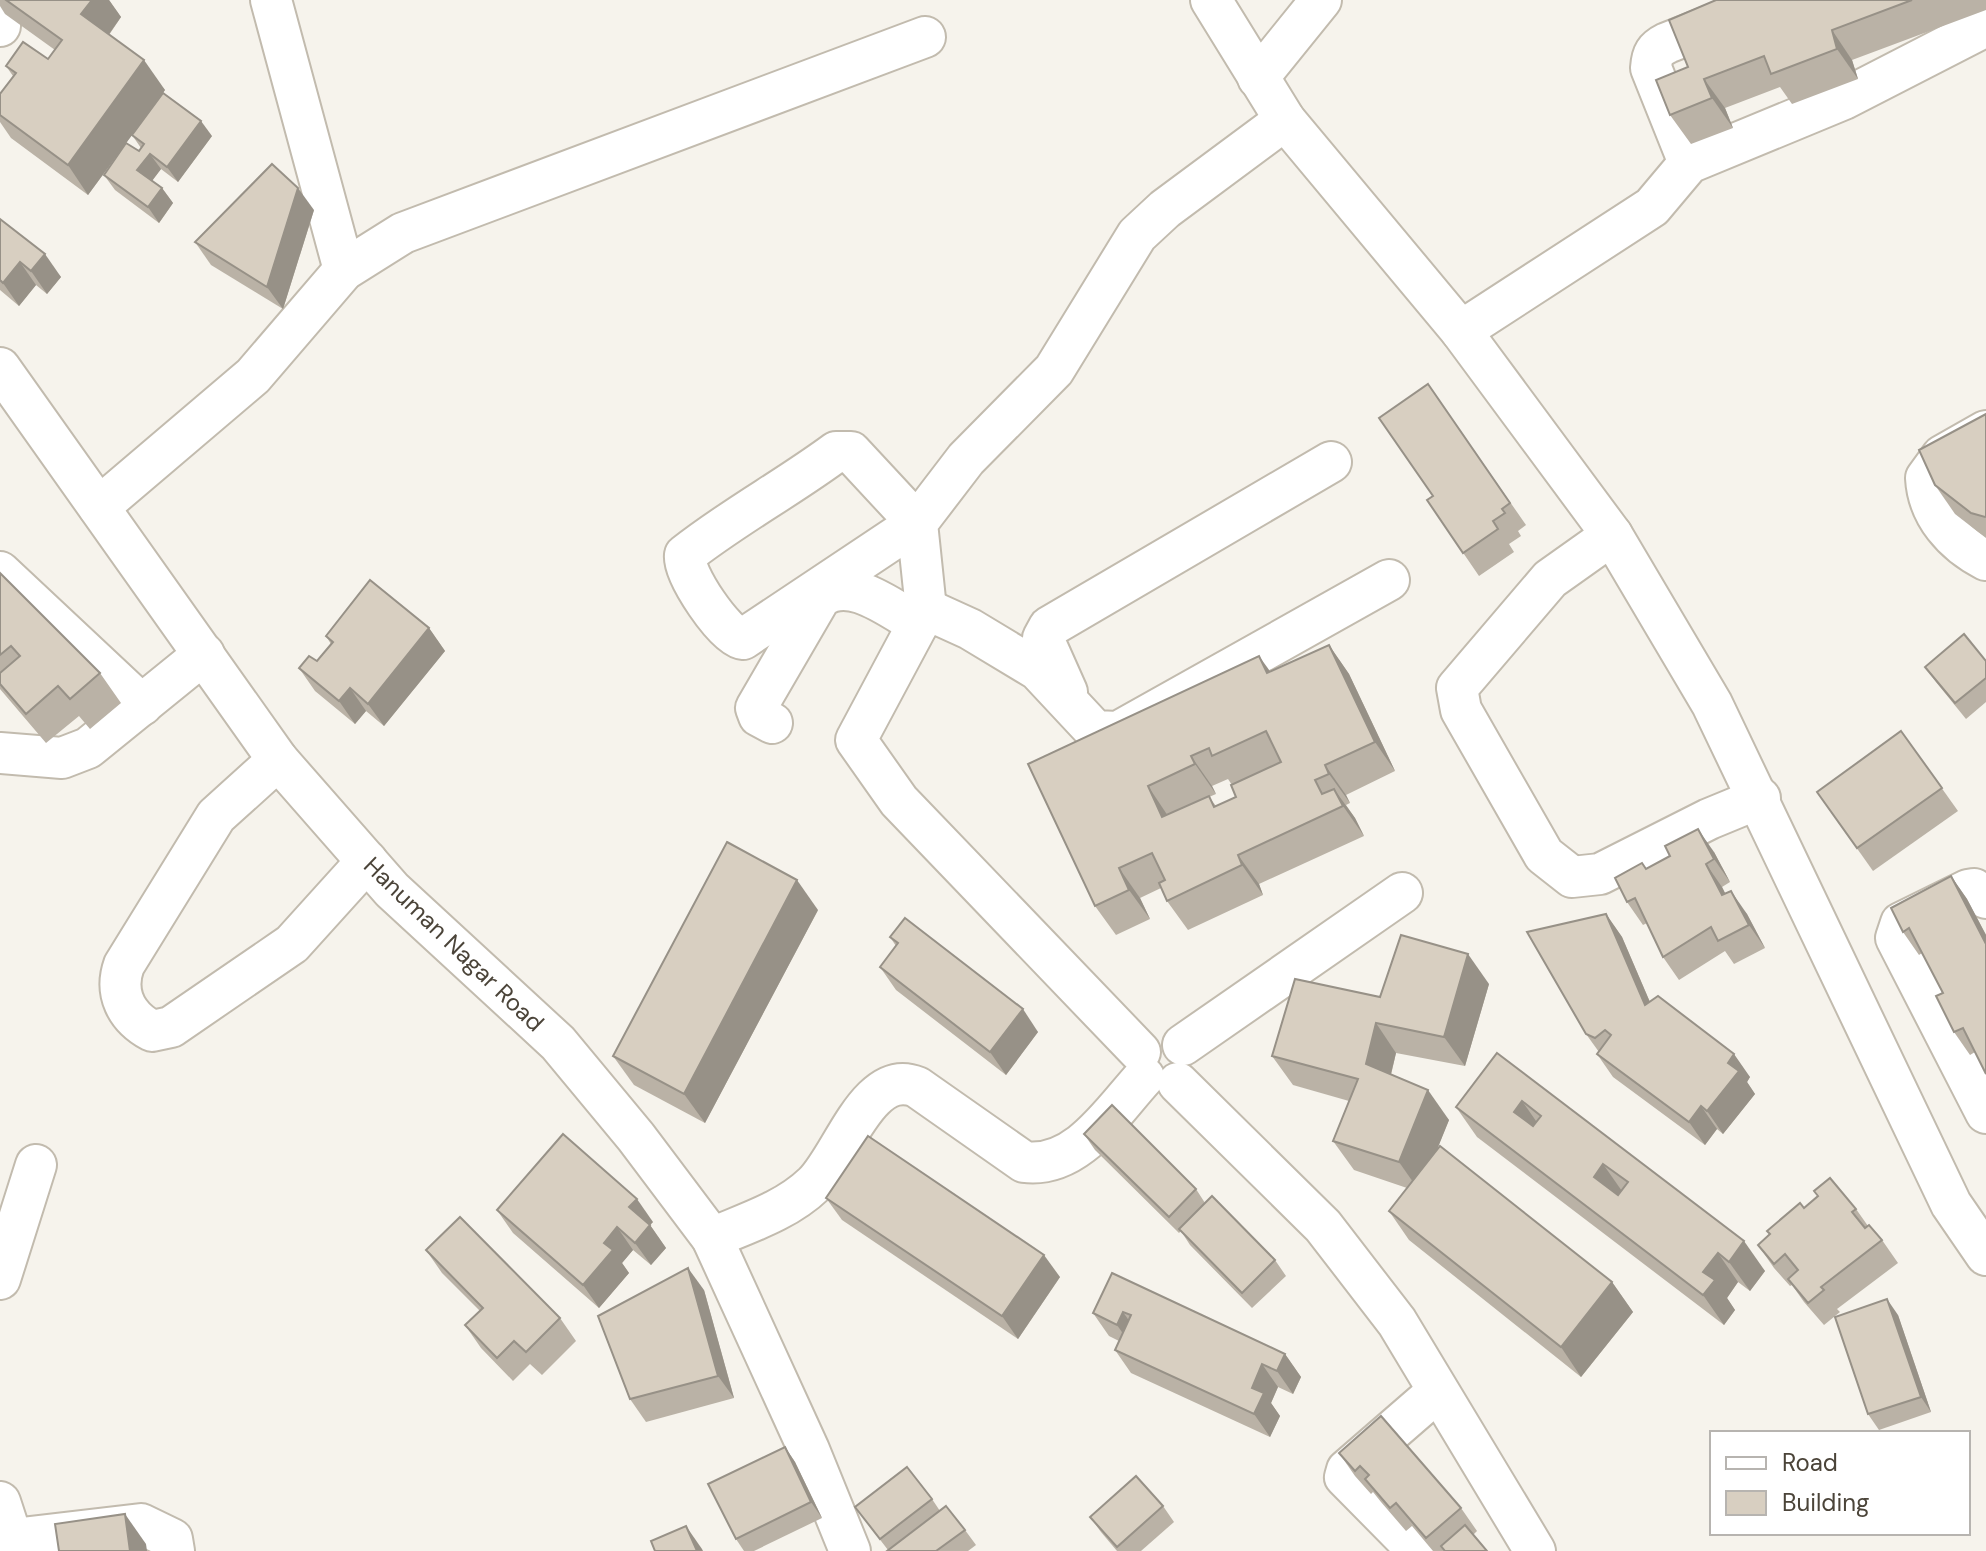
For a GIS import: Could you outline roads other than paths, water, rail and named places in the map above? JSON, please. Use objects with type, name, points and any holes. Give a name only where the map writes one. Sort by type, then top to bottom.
[{"type":"street","points":[[0,26],[1,0]]},
{"type":"street","points":[[1211,0],[1285,120],[1461,331],[1612,535],[1712,704],[1760,798],[1951,1204],[1986,1255]]},
{"type":"street","points":[[1258,78],[1321,0]]},
{"type":"street","points":[[1689,163],[1651,68],[1651,57],[1656,49],[1667,43],[1776,0]]},
{"type":"street","points":[[274,1],[344,270]]},
{"type":"street","points":[[1461,331],[1652,207],[1689,163],[1844,99],[1986,26]]},
{"type":"street","points":[[99,507],[253,376],[344,270],[403,233],[925,37]]},
{"type":"street","points":[[1285,120],[1165,209],[1137,235],[1054,370],[966,459],[917,523],[743,639],[730,634],[684,563],[685,555],[741,513],[757,508],[844,450],[851,452],[917,523],[922,617],[856,740],[899,801],[1323,1226],[1397,1322],[1535,1551]]},
{"type":"street","name":"Hanuman Nagar Road","points":[[0,368],[278,760],[392,890],[558,1043],[636,1137],[712,1238],[809,1450],[850,1551]]},
{"type":"street","points":[[1986,431],[1942,456],[1926,478],[1927,495],[1947,531],[1962,548],[1986,560]]},
{"type":"street","points":[[1074,707],[1043,638],[1049,627],[1331,462]]},
{"type":"street","points":[[1612,535],[1550,579],[1477,663],[1457,688],[1461,710],[1544,855],[1572,877],[1600,874],[1709,819],[1760,798]]},
{"type":"street","points":[[0,572],[142,705]]},
{"type":"street","points":[[772,723],[759,716],[756,708],[820,598],[827,592],[846,588],[922,617],[970,629],[1038,670],[1095,731],[1118,732],[1389,580]]},
{"type":"street","points":[[0,753],[62,758],[76,754],[88,748],[204,654]]},
{"type":"street","points":[[278,760],[216,816],[124,965],[118,983],[122,1000],[132,1016],[152,1031],[171,1027],[292,944],[367,861]]},
{"type":"street","points":[[1986,898],[1974,889],[1968,890],[1901,923],[1896,938],[1986,1113]]},
{"type":"street","points":[[712,1238],[789,1205],[816,1182],[873,1098],[892,1083],[904,1082],[917,1087],[1024,1162],[1042,1164],[1064,1158],[1081,1145],[1161,1064],[1402,893]]},
{"type":"street","points":[[0,1279],[36,1165]]},
{"type":"street","points":[[1418,1551],[1345,1477],[1347,1470],[1437,1392]]},
{"type":"street","points":[[0,1502],[15,1545],[141,1524],[172,1539],[174,1551]]}]
